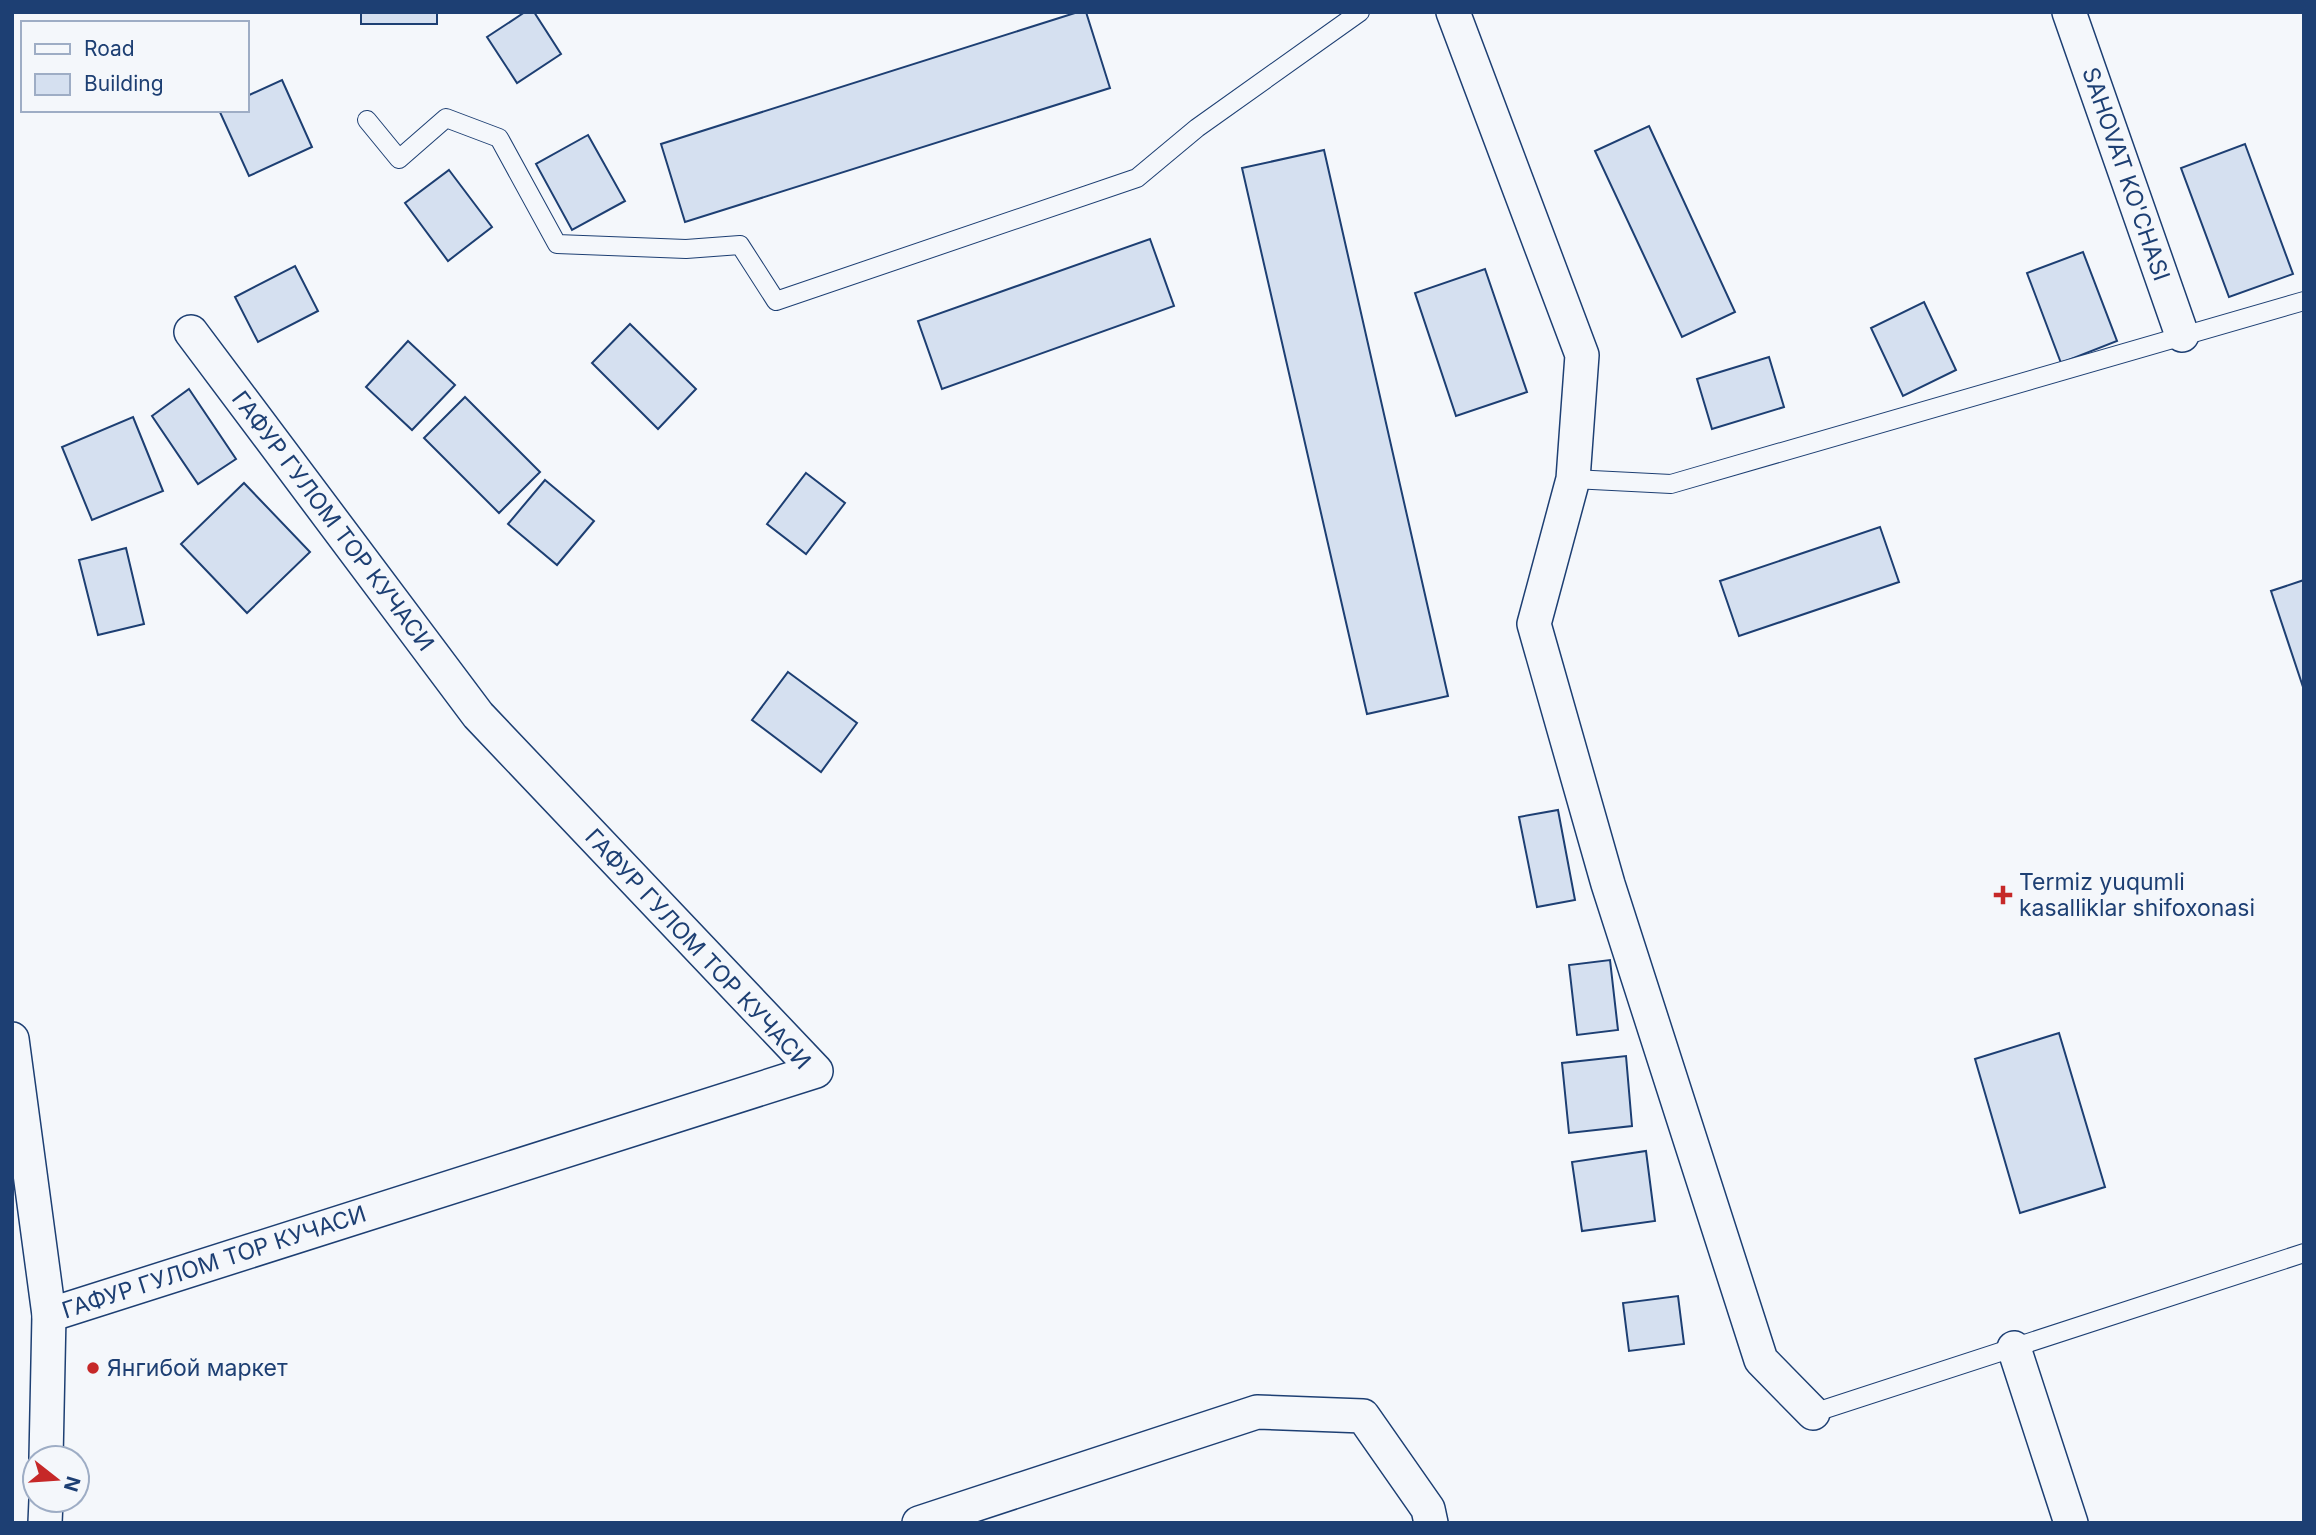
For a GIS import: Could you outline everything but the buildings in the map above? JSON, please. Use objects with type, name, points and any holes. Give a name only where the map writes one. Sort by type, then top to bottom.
[{"type":"street","points":[[1453,12],[1582,355],[1573,479],[1534,624],[1608,884],[1761,1360],[1813,1413]]},
{"type":"street","name":"SAHOVAT KO'CHASI","points":[[2069,12],[2182,335]]},
{"type":"street","name":"ГАФУР ГУЛОМ ТОР КУЧАСИ","points":[[49,1315],[816,1071],[478,715],[191,332]]},
{"type":"street","points":[[12,1039],[16,1087],[49,1315],[46,1444]]},
{"type":"street","points":[[2014,1348],[2071,1523]]},
{"type":"street","points":[[919,1523],[1257,1412],[1363,1416],[1428,1509],[1431,1523]]},
{"type":"lane","points":[[367,120],[399,159],[446,118],[499,138],[557,244],[686,249],[740,245],[776,301],[1137,178],[1197,128],[1360,12]]},
{"type":"lane","points":[[1573,479],[1671,484],[2304,301]]},
{"type":"lane","points":[[1813,1413],[2304,1253]]},
{"type":"place","name":"Termiz yuqumli kasalliklar shifoxonasi","points":[[2003,895]]},
{"type":"place","name":"Янгибой маркет","points":[[93,1368]]}]
